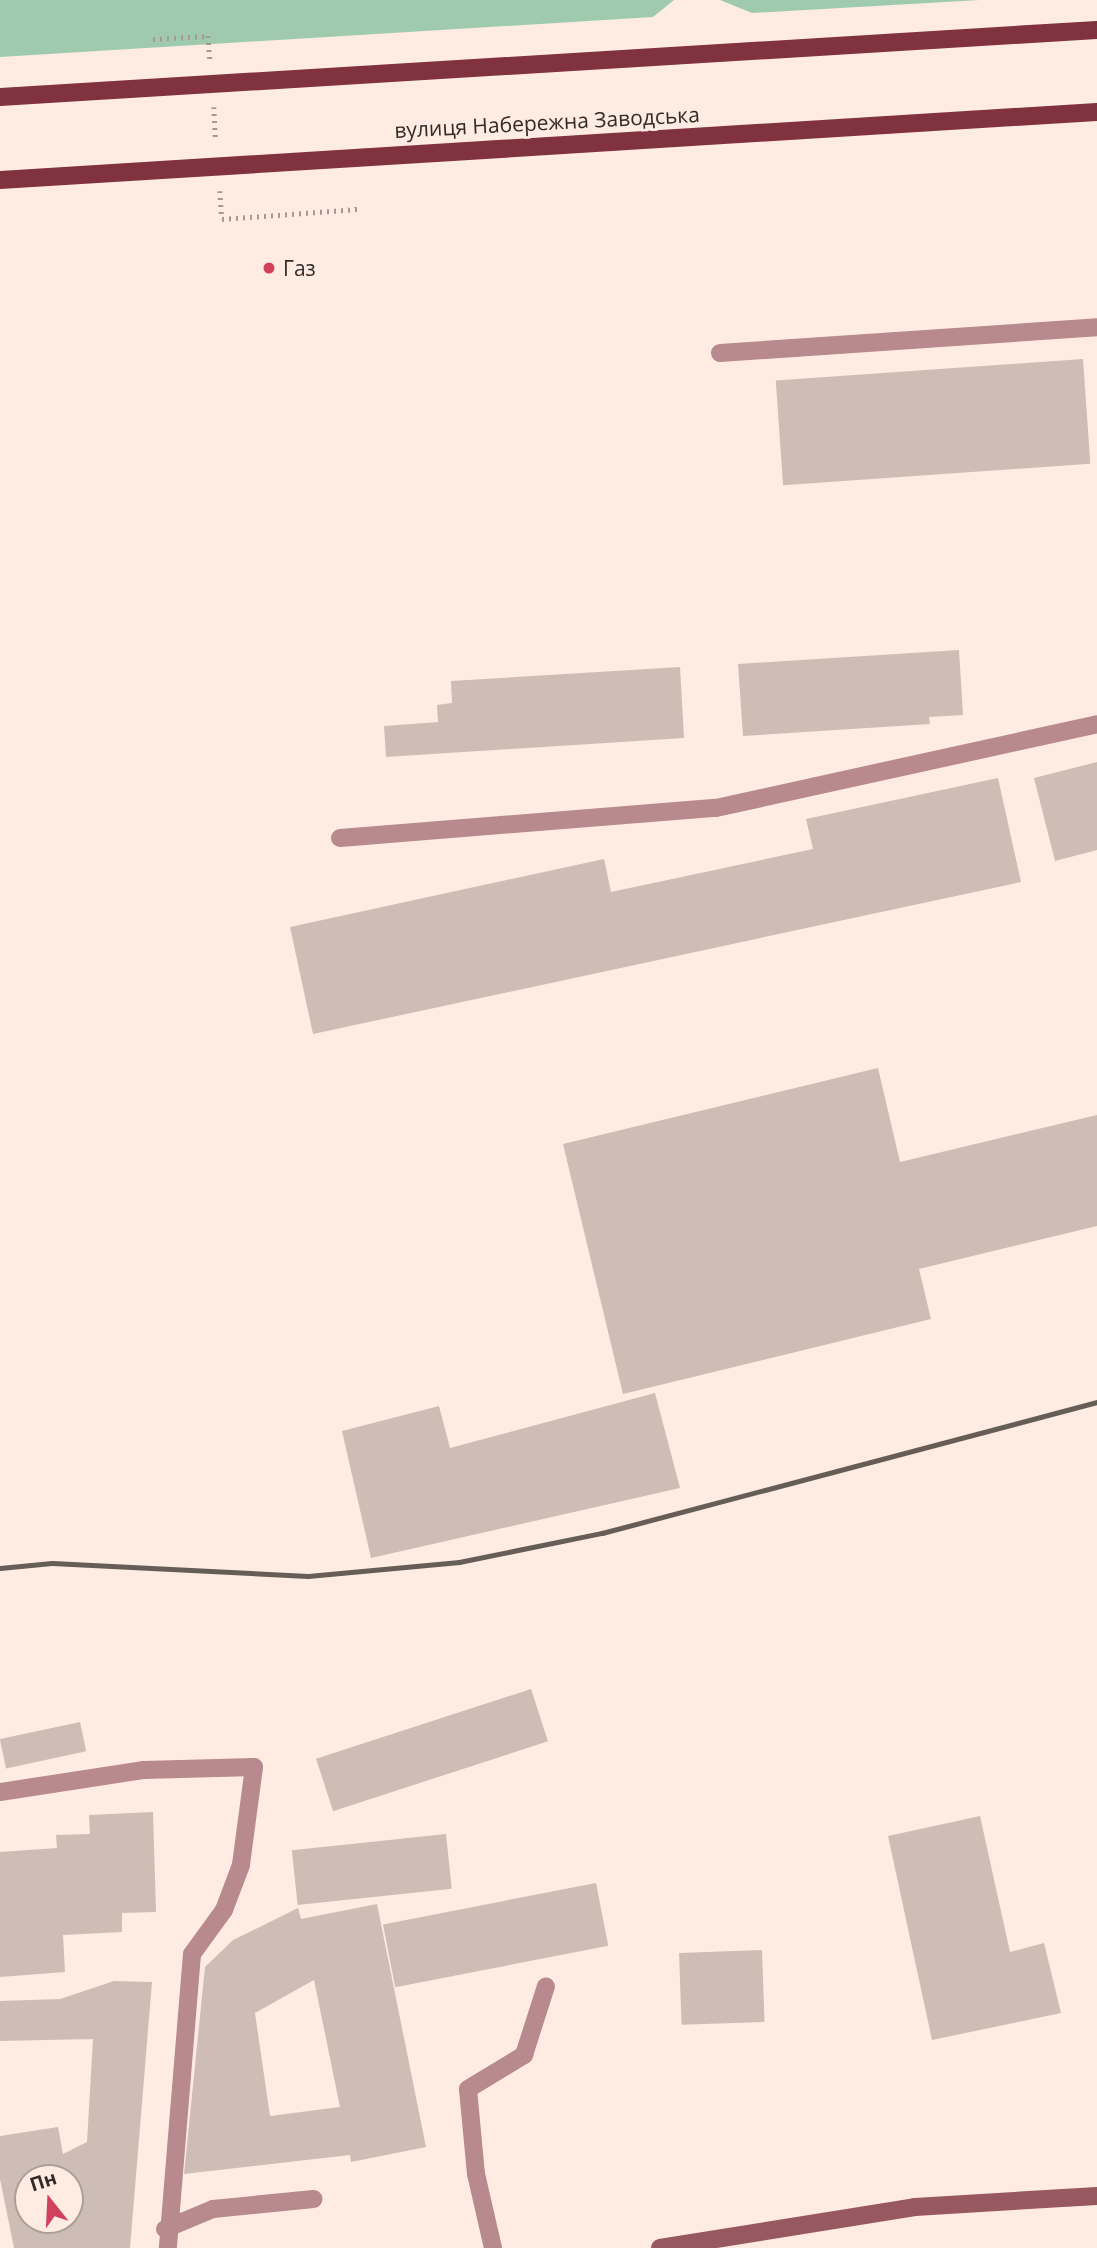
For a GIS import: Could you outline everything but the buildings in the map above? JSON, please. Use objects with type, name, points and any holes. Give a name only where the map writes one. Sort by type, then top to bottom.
[{"type":"main road","points":[[0,97],[1097,30]]},
{"type":"main road","name":"вулиця Набережна Заводська","points":[[0,180],[1097,112]]},
{"type":"street","points":[[720,353],[1097,327]]},
{"type":"street","points":[[340,838],[716,808],[1097,724]]},
{"type":"street","points":[[0,1792],[167,1768],[254,1768],[241,1865],[224,1910],[192,1954],[165,2229],[169,2248]]},
{"type":"street","points":[[493,2248],[476,2174],[468,2090],[524,2055],[546,1986]]},
{"type":"street","points":[[660,2248],[875,2212],[1097,2196]]},
{"type":"street","points":[[165,2229],[213,2209],[314,2199]]},
{"type":"green space","points":[[0,0],[674,0],[653,17],[0,57]]},
{"type":"green space","points":[[720,0],[980,0],[752,13]]},
{"type":"railway","points":[[0,1568],[52,1563],[308,1576],[459,1562],[602,1533],[1097,1402]]},
{"type":"place","name":"Газ","points":[[269,268]]}]
